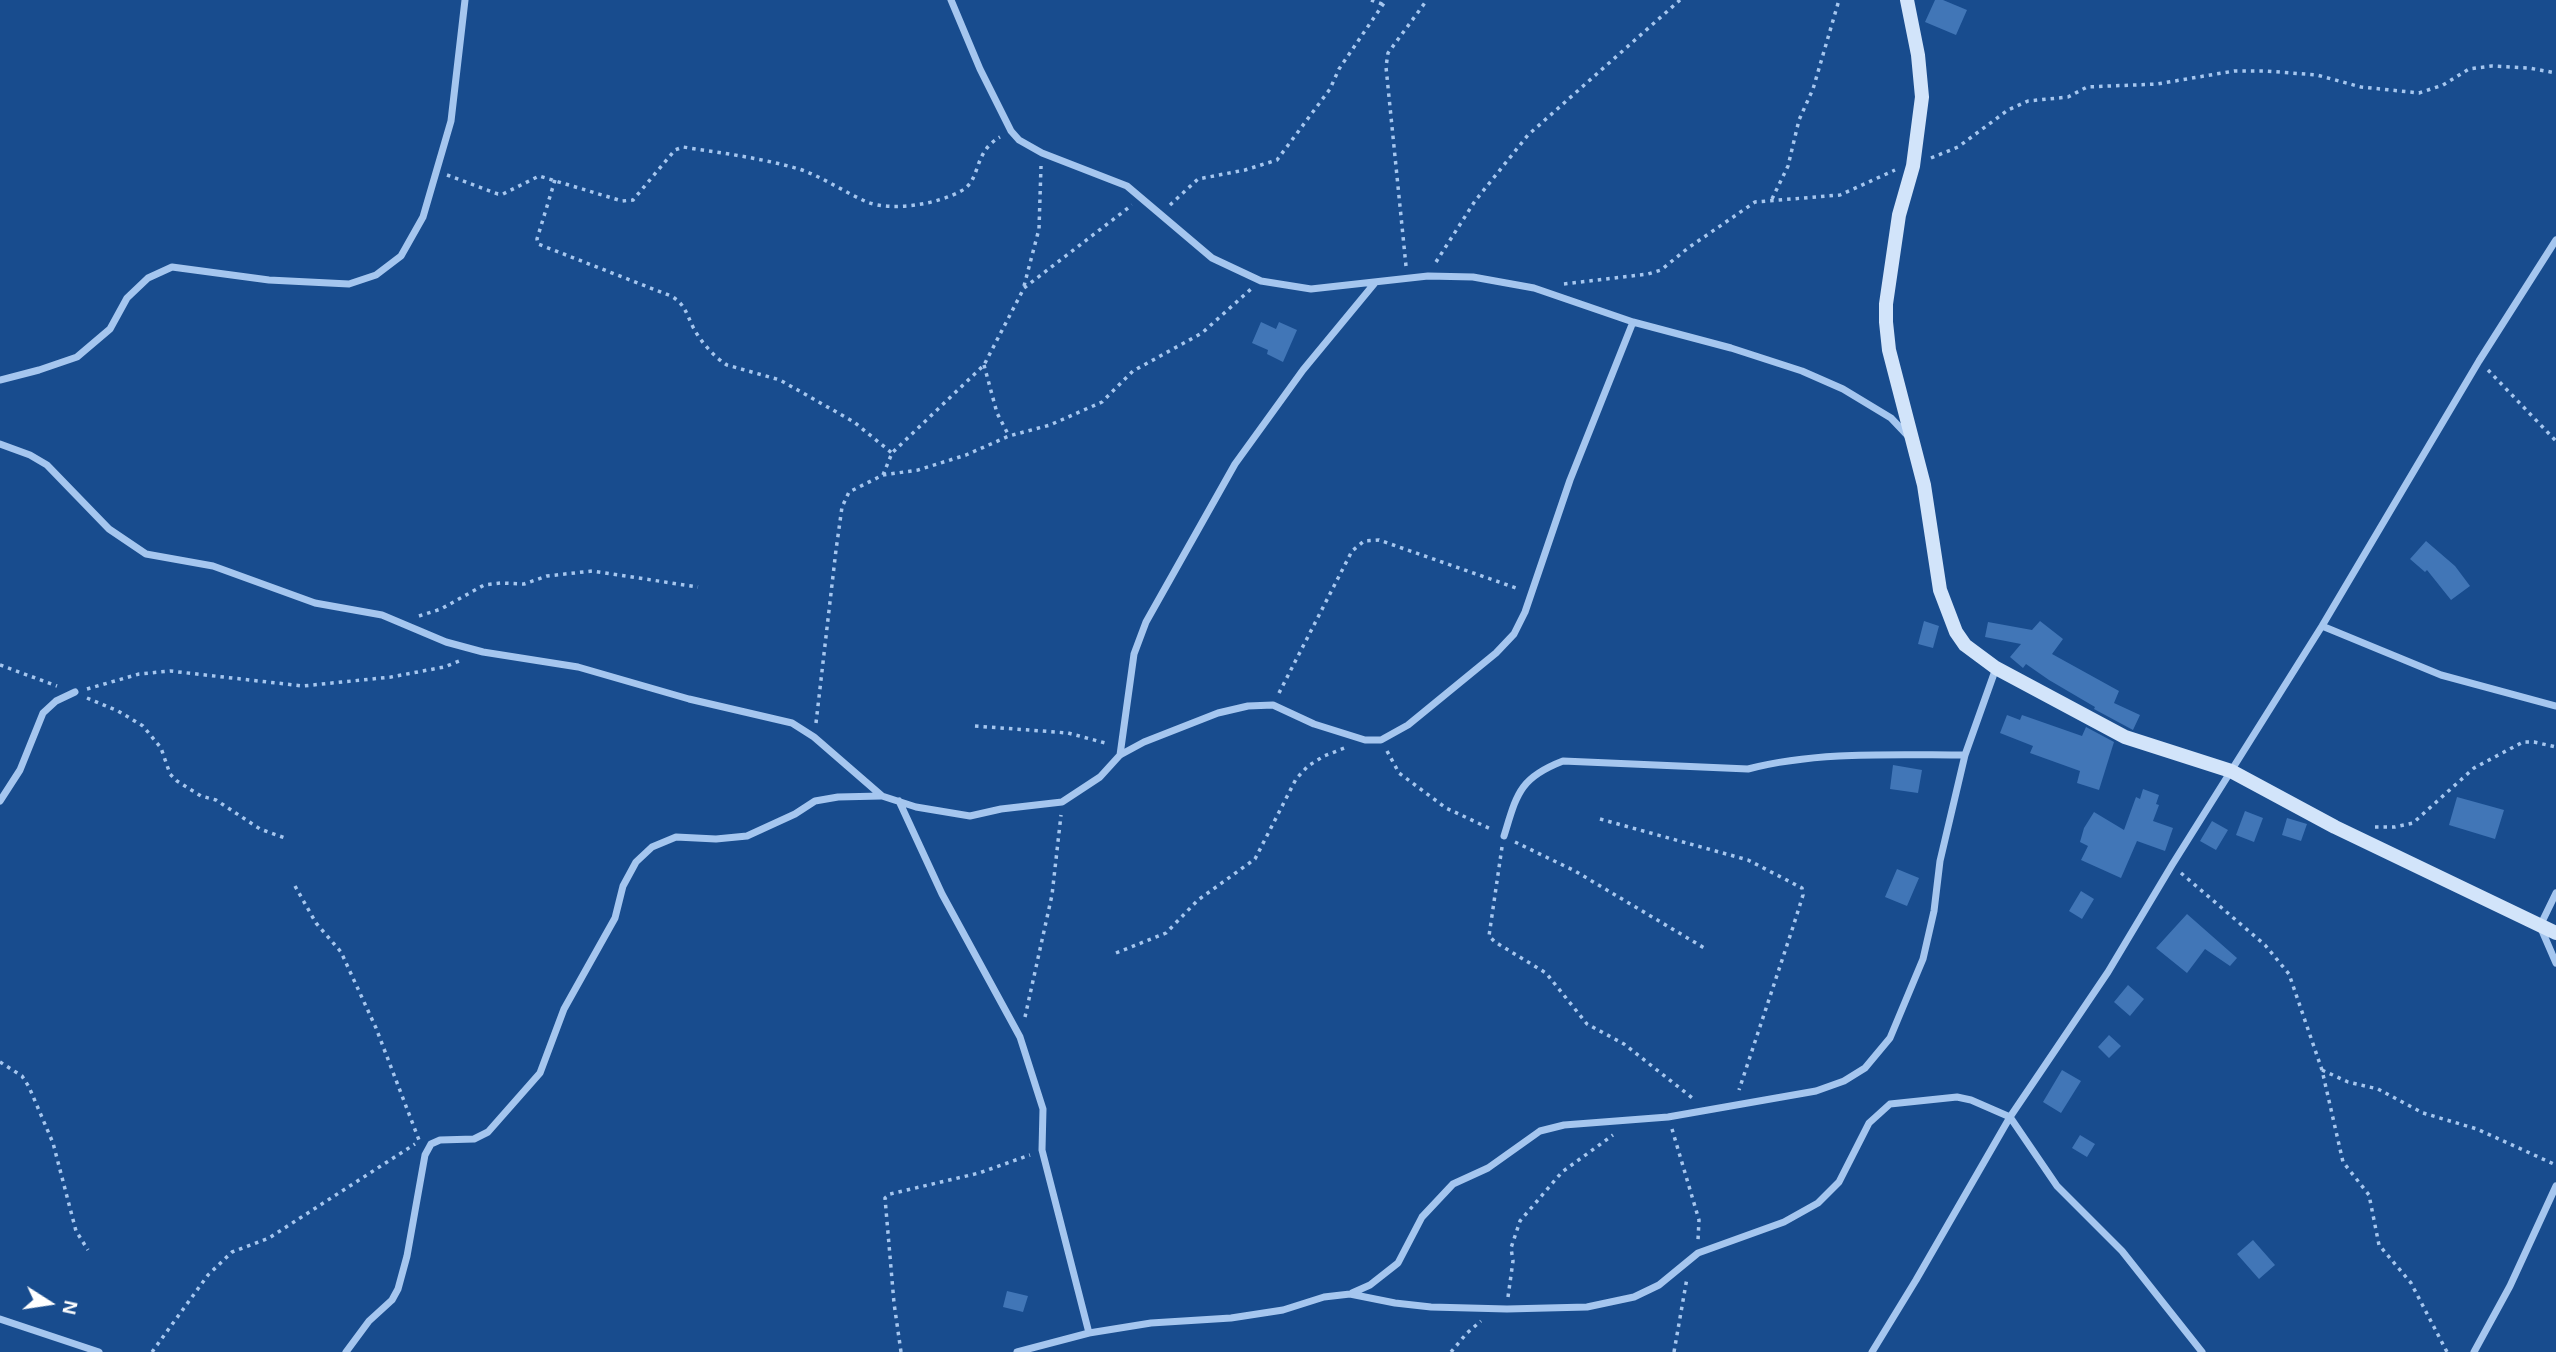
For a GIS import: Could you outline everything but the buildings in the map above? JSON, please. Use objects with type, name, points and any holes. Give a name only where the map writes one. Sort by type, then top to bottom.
[{"type":"street","points":[[0,380],[77,357],[110,329],[127,298],[134,291],[148,278],[172,267],[269,280],[349,284],[376,275],[401,256],[423,216],[451,121],[465,0]]},
{"type":"street","points":[[951,0],[980,69],[1011,131],[1019,140],[1042,153],[1127,186],[1212,258],[1261,281],[1311,289],[1428,276],[1473,277],[1534,288],[1633,322],[1731,348],[1802,371],[1843,389],[1891,418],[1911,439]]},
{"type":"street","points":[[1907,0],[1922,83],[1922,97],[1913,162],[1899,215],[1886,304],[1886,323],[1889,350],[1924,485],[1941,590],[1956,632],[1965,645],[1996,668],[2125,737],[2231,771],[2346,833],[2556,933]]},
{"type":"street","points":[[1872,1352],[2010,1117],[2108,972],[2556,240]]},
{"type":"street","points":[[1121,751],[1134,654],[1146,622],[1235,464],[1303,370],[1374,284]]},
{"type":"street","points":[[346,1352],[369,1321],[392,1300],[398,1289],[407,1256],[425,1155],[432,1144],[440,1140],[474,1139],[488,1132],[540,1073],[564,1009],[615,918],[623,886],[636,862],[652,847],[676,837],[716,839],[747,836],[795,814],[815,801],[838,797],[882,796],[916,807],[970,816],[1001,809],[1062,802],[1100,777],[1121,751],[1218,713],[1248,706],[1273,705],[1314,724],[1365,740],[1381,740],[1408,724],[1496,653],[1514,634],[1525,612],[1570,480],[1633,322]]},
{"type":"street","points":[[0,444],[30,455],[47,465],[109,529],[146,554],[213,566],[315,603],[382,615],[436,639],[484,652],[578,667],[689,699],[792,723],[814,737],[882,796]]},
{"type":"street","points":[[2322,626],[2441,676],[2556,706]]},
{"type":"street","points":[[1017,1352],[1089,1333],[1151,1323],[1257,1314],[1283,1310],[1324,1297],[1350,1294],[1370,1285],[1398,1263],[1422,1217],[1453,1184],[1488,1168],[1541,1131],[1564,1125],[1668,1117],[1816,1091],[1844,1081],[1865,1068],[1889,1038],[1923,959],[1934,911],[1940,861],[1965,755],[1996,668]]},
{"type":"street","points":[[0,801],[20,770],[43,713],[56,701],[75,692]]},
{"type":"street","points":[[1504,836],[1517,793],[1541,769],[1563,761],[1748,769],[1773,762],[1815,759],[1965,755]]},
{"type":"street","points":[[899,801],[942,894],[1020,1037],[1043,1109],[1042,1150],[1089,1333]]},
{"type":"street","points":[[2556,893],[2540,926],[2556,963]]},
{"type":"street","points":[[1350,1294],[1431,1307],[1507,1310],[1587,1307],[1634,1297],[1658,1285],[1698,1253],[1784,1222],[1818,1203],[1839,1182],[1869,1123],[1890,1104],[1957,1097],[1971,1100],[2010,1117],[2057,1186],[2122,1251],[2202,1352]]},
{"type":"street","points":[[2474,1352],[2510,1286],[2556,1186]]},
{"type":"street","points":[[0,1320],[99,1352]]},
{"type":"path","points":[[1161,214],[1198,179],[1245,170],[1278,160],[1330,89],[1339,69],[1384,2],[1371,0]]},
{"type":"path","points":[[1408,279],[1386,66],[1388,53],[1427,0]]},
{"type":"path","points":[[1428,276],[1475,201],[1528,135],[1680,0]]},
{"type":"path","points":[[1772,199],[1788,166],[1799,120],[1813,89],[1839,0]]},
{"type":"path","points":[[1534,288],[1648,274],[1661,270],[1755,202],[1840,195],[1913,162],[1958,146],[2008,110],[2028,102],[2068,97],[2087,87],[2157,84],[2234,71],[2266,71],[2317,75],[2361,87],[2419,93],[2443,85],[2469,69],[2492,66],[2556,73]]},
{"type":"path","points":[[437,171],[498,194],[539,176],[613,200],[633,200],[675,150],[683,146],[774,162],[809,172],[870,203],[925,204],[947,198],[971,184],[988,144],[1011,131]]},
{"type":"path","points":[[883,475],[892,453],[984,365],[1024,288],[1040,229],[1042,153]]},
{"type":"path","points":[[555,180],[537,239],[538,244],[671,296],[681,302],[696,333],[719,360],[727,365],[780,380],[854,422],[892,453]]},
{"type":"path","points":[[1024,288],[1142,198]]},
{"type":"path","points":[[814,737],[842,507],[849,492],[883,475],[918,470],[966,454],[1009,436],[1050,425],[1102,402],[1133,372],[1202,333],[1261,281]]},
{"type":"path","points":[[2480,361],[2556,441]]},
{"type":"path","points":[[984,365],[997,414],[1009,436]]},
{"type":"path","points":[[1273,705],[1352,551],[1364,541],[1379,540],[1531,593]]},
{"type":"path","points":[[382,615],[431,614],[484,585],[524,584],[547,576],[592,571],[698,587]]},
{"type":"path","points":[[75,692],[139,674],[170,671],[314,685],[391,677],[444,667],[484,652]]},
{"type":"path","points":[[0,666],[75,692],[118,711],[143,726],[161,748],[170,774],[177,781],[201,796],[216,800],[260,829],[285,838]]},
{"type":"path","points":[[975,726],[1068,733],[1121,751]]},
{"type":"path","points":[[1116,953],[1166,933],[1198,900],[1255,859],[1296,779],[1308,766],[1324,756],[1365,740]]},
{"type":"path","points":[[1381,740],[1399,773],[1446,808],[1575,871],[1706,949]]},
{"type":"path","points":[[2371,827],[2395,827],[2413,823],[2474,768],[2523,742],[2556,747]]},
{"type":"path","points":[[1020,1037],[1052,895],[1062,802]]},
{"type":"path","points":[[1600,818],[1748,860],[1802,888],[1803,895],[1793,927],[1734,1105]]},
{"type":"path","points":[[1504,836],[1489,936],[1546,973],[1587,1024],[1624,1044],[1707,1110]]},
{"type":"path","points":[[2172,865],[2265,945],[2289,974],[2322,1070],[2343,1162],[2369,1195],[2379,1245],[2411,1283],[2446,1352]]},
{"type":"path","points":[[295,886],[316,923],[341,952],[376,1028],[425,1155]]},
{"type":"path","points":[[0,1062],[22,1076],[29,1087],[53,1143],[76,1231],[88,1250]]},
{"type":"path","points":[[2322,1070],[2348,1082],[2378,1088],[2423,1113],[2477,1129],[2556,1165]]},
{"type":"path","points":[[1668,1117],[1699,1220],[1698,1253]]},
{"type":"path","points":[[1507,1310],[1513,1261],[1511,1248],[1520,1221],[1562,1172],[1635,1120]]},
{"type":"path","points":[[152,1352],[208,1275],[232,1252],[269,1238],[419,1141]]},
{"type":"path","points":[[901,1352],[885,1198],[890,1194],[979,1173],[1042,1150]]},
{"type":"path","points":[[1674,1352],[1690,1259]]},
{"type":"path","points":[[1451,1352],[1467,1333],[1497,1309]]}]
